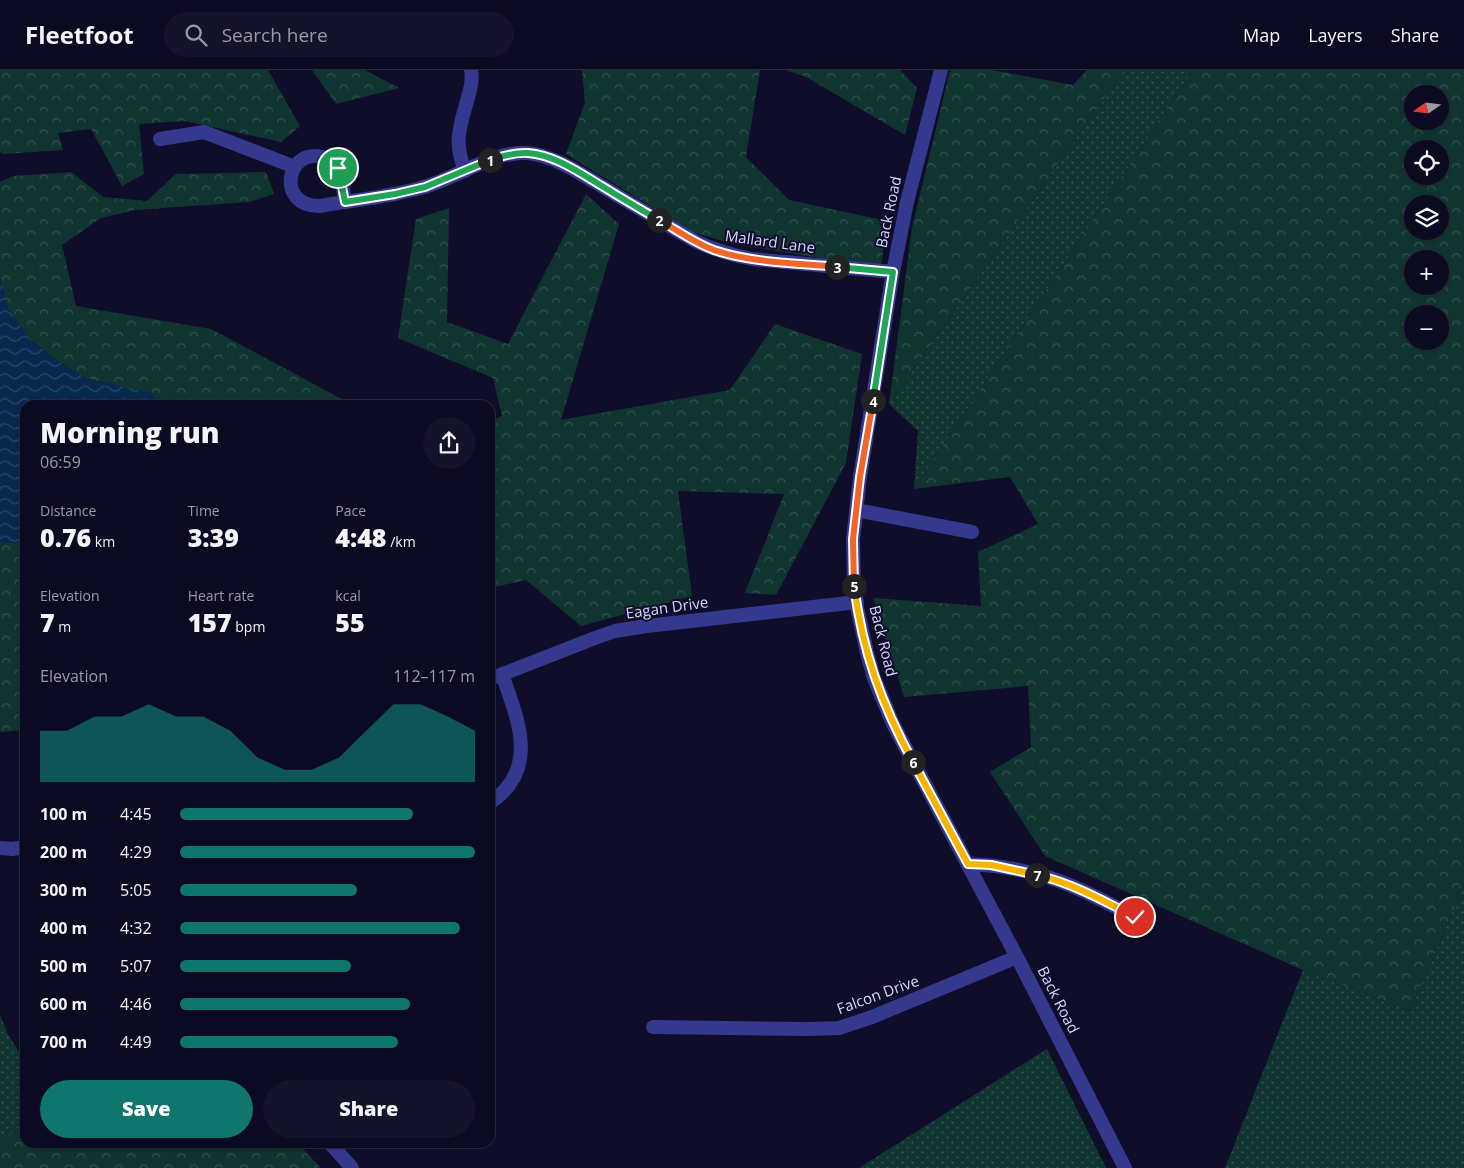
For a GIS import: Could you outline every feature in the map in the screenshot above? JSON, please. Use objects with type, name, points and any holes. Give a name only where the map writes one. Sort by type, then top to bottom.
[{"type":"street","points":[[465,171],[458,151],[458,140],[471,84],[471,70]]},
{"type":"street","name":"Back Road","points":[[941,70],[907,202],[893,272],[856,510],[853,539],[856,602],[866,653],[897,732],[1017,957],[1125,1168]]},
{"type":"street","points":[[160,139],[204,132],[295,167],[300,160],[308,157],[324,157],[332,161],[338,168],[345,202]]},
{"type":"street","name":"Mallard Lane","points":[[295,167],[291,174],[290,183],[292,191],[303,203],[319,206],[410,191],[433,184],[503,156],[528,153],[556,161],[694,241],[730,255],[752,259],[893,272]]},
{"type":"street","points":[[856,510],[972,532]]},
{"type":"street","name":"Eagan Drive","points":[[496,676],[615,632],[647,626],[856,602]]},
{"type":"street","points":[[495,799],[516,775],[521,758],[522,743],[519,725],[496,676]]},
{"type":"street","points":[[0,848],[20,848]]},
{"type":"street","points":[[968,864],[991,865],[1048,878],[1100,898],[1135,917]]},
{"type":"street","name":"Falcon Drive","points":[[653,1027],[839,1028],[872,1017],[1017,957]]},
{"type":"street","points":[[334,1148],[352,1168]]},
{"type":"green space","points":[[0,70],[268,70],[300,126],[281,142],[185,121],[139,124],[144,174],[122,186],[91,129],[58,133],[63,150],[3,154],[0,152]]},
{"type":"green space","points":[[312,70],[365,70],[399,88],[336,104]]},
{"type":"green space","points":[[582,70],[760,70],[746,157],[789,200],[887,221],[881,268],[729,243],[692,232],[566,154],[585,103]]},
{"type":"green space","points":[[786,70],[900,70],[917,88],[905,135],[806,77]]},
{"type":"green space","points":[[950,70],[992,70],[1073,85],[1087,70],[1124,70],[889,404],[912,228]]},
{"type":"green space","points":[[1124,70],[1193,70],[914,489],[918,431],[889,404]]},
{"type":"green space","points":[[1193,70],[1464,70],[1464,885],[1410,1011],[1303,970],[1045,856],[990,772],[1031,747],[1028,686],[904,697],[873,598],[981,606],[978,552],[1038,524],[1010,477],[914,489]]},
{"type":"green space","points":[[71,172],[103,197],[147,201],[176,174],[266,172],[274,194],[249,202],[135,210],[101,218],[62,245],[76,306],[211,329],[344,400],[154,400],[152,393],[88,379],[57,361],[30,339],[8,310],[0,278],[0,182],[14,176]]},
{"type":"green space","points":[[586,194],[619,224],[561,420],[730,390],[775,324],[862,354],[846,463],[776,595],[745,593],[784,494],[678,491],[692,596],[581,626],[526,580],[495,587],[495,419],[502,416],[493,378],[398,338],[416,219],[449,208],[447,322],[508,344]]},
{"type":"green space","points":[[20,542],[20,730],[0,732],[0,543]]},
{"type":"green space","points":[[1464,885],[1464,1168],[1225,1168],[1303,970],[1410,1011]]},
{"type":"green space","points":[[0,1014],[8,1035],[20,1053],[20,1147],[0,1168]]},
{"type":"green space","points":[[1047,1049],[1106,1168],[859,1168]]},
{"type":"green space","points":[[20,1127],[20,1148],[302,1148],[321,1168],[0,1168],[0,1140]]},
{"type":"water","points":[[0,278],[9,310],[30,339],[57,361],[88,379],[153,393],[155,400],[20,400],[20,542],[0,543]]},
{"type":"route","points":[[338,168],[345,202],[425,187],[490,160],[516,153],[528,153],[556,161],[694,241],[730,255],[752,259],[893,272],[860,477],[853,539],[854,586],[857,607],[866,653],[874,678],[893,724],[968,864],[1014,869],[1048,878],[1100,898],[1135,917]]}]
